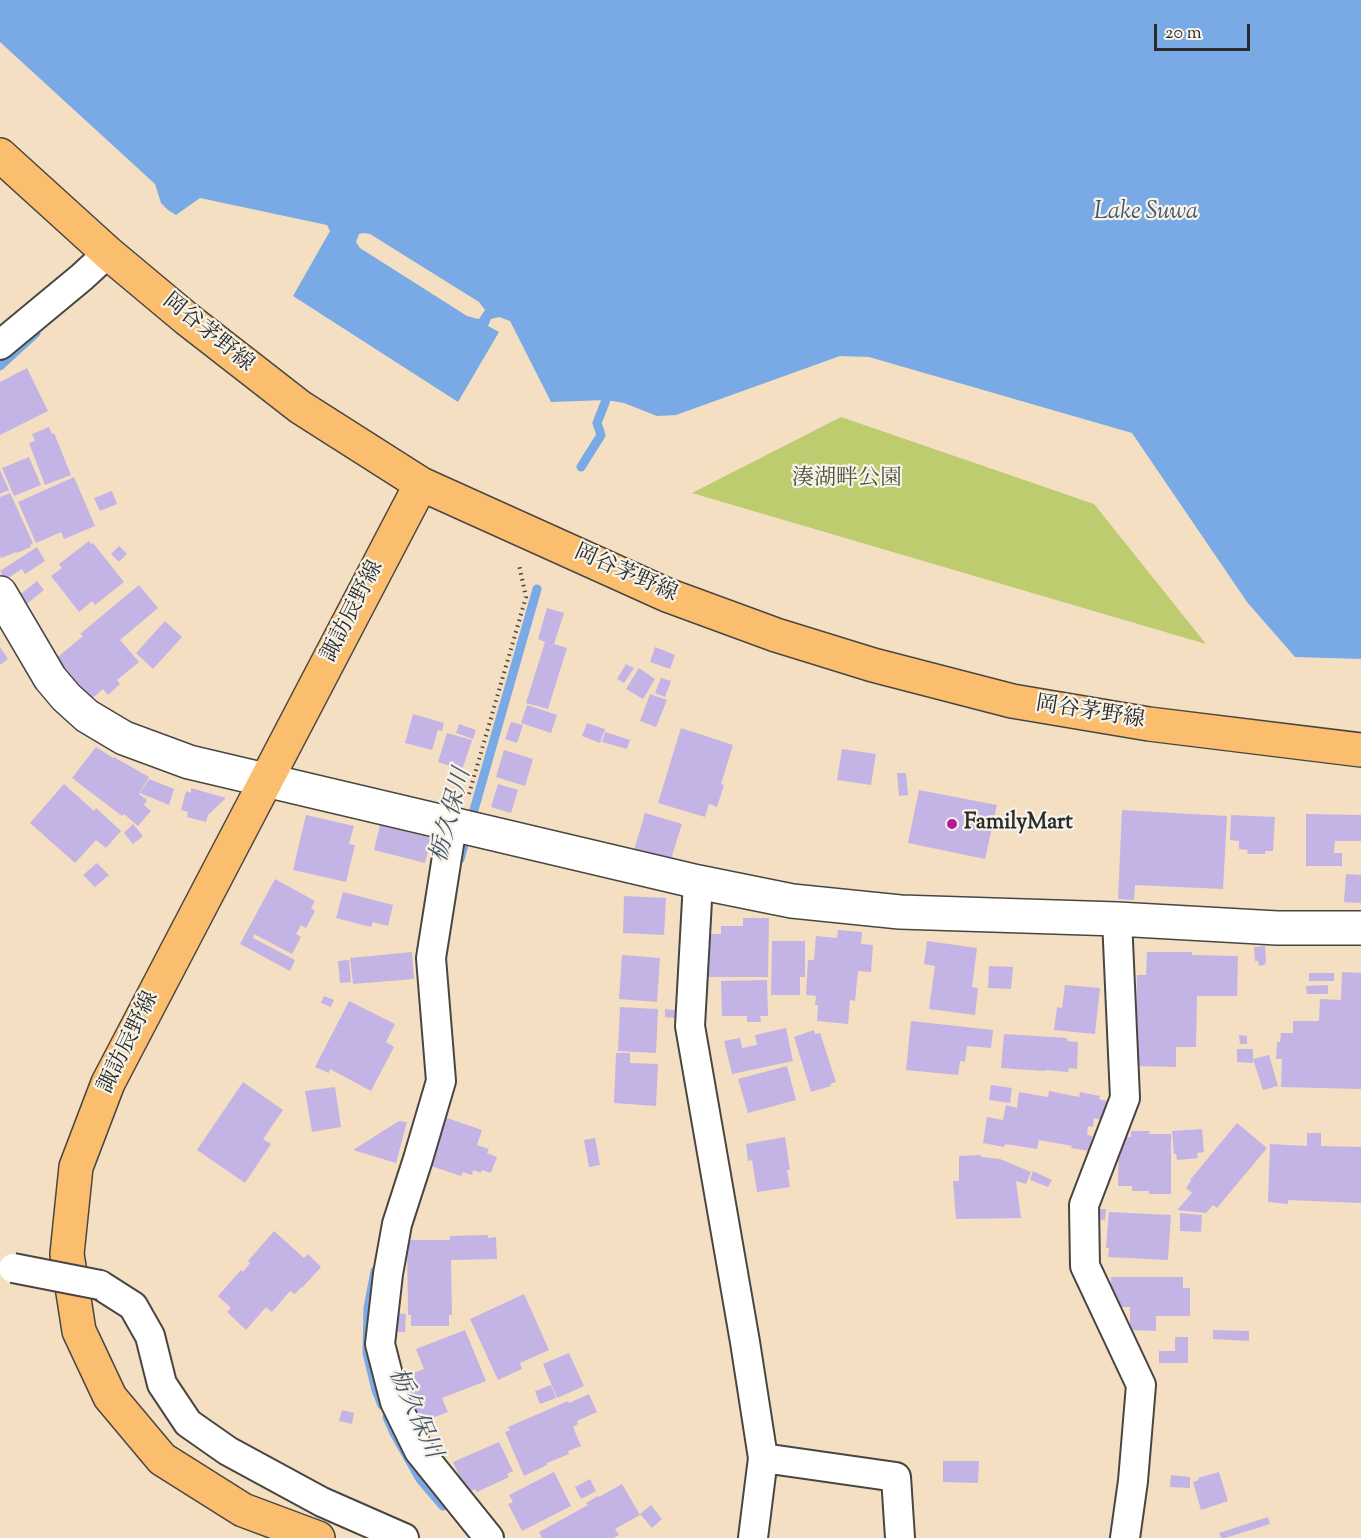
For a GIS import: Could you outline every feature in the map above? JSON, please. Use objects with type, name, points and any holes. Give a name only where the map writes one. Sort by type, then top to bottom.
[{"type":"main road","name":"岡谷茅野線","points":[[0,154],[108,253],[187,319],[300,407],[421,484],[667,595],[776,635],[873,665],[1012,701],[1149,724],[1361,750]]},
{"type":"main road","name":"諏訪辰野線","points":[[318,1538],[243,1510],[162,1459],[110,1397],[79,1330],[68,1254],[76,1167],[108,1083],[421,484]]},
{"type":"street","points":[[0,345],[108,253]]},
{"type":"street","points":[[0,592],[50,678],[66,698],[87,716],[124,738],[189,762],[698,882],[792,901],[900,912],[1117,919],[1277,928],[1361,928]]},
{"type":"street","points":[[462,827],[431,958],[441,1081],[397,1224],[388,1274],[380,1344],[395,1402],[419,1451],[489,1538]]},
{"type":"street","points":[[698,882],[690,1026],[763,1458],[753,1538]]},
{"type":"street","points":[[1117,919],[1125,1098],[1084,1205],[1085,1266],[1141,1385],[1133,1481],[1125,1538]]},
{"type":"street","points":[[6,1265],[100,1285],[133,1306],[150,1336],[162,1384],[188,1423],[228,1451],[312,1496],[404,1538]]},
{"type":"street","points":[[763,1458],[896,1477],[900,1538]]},
{"type":"path","points":[[462,827],[526,597],[519,564],[532,533]]},
{"type":"green space","name":"湊湖畔公園","points":[[841,417],[1094,504],[1206,644],[692,493]]},
{"type":"water","name":"Lake Suwa","points":[[0,0],[1361,0],[1361,659],[1295,657],[1247,602],[1132,433],[869,357],[840,356],[676,415],[657,416],[624,403],[606,400],[551,402],[510,321],[499,317],[491,319],[488,326],[499,332],[458,402],[293,296],[330,231],[327,225],[200,198],[176,215],[168,210],[161,203],[155,184],[0,42]]},
{"type":"pier","points":[[359,234],[370,234],[479,302],[485,310],[479,319],[467,316],[360,248],[356,242]]},
{"type":"building","points":[[27,368],[48,411],[0,435],[0,382]]},
{"type":"building","points":[[49,427],[52,434],[54,433],[71,475],[45,485],[29,443],[35,441],[32,434]]},
{"type":"building","points":[[29,457],[41,485],[14,496],[2,468]]},
{"type":"building","points":[[0,470],[9,490],[0,494]]},
{"type":"building","points":[[74,477],[95,526],[64,539],[61,532],[36,543],[18,502]]},
{"type":"building","points":[[112,491],[117,504],[100,511],[94,498]]},
{"type":"building","points":[[10,493],[33,543],[31,547],[1,558],[0,497]]},
{"type":"building","points":[[89,541],[124,582],[95,605],[92,601],[79,612],[51,576],[62,568],[59,564]]},
{"type":"building","points":[[119,546],[127,554],[119,562],[111,554]]},
{"type":"building","points":[[37,547],[45,561],[25,574],[22,569],[5,580],[0,571]]},
{"type":"building","points":[[37,581],[44,590],[23,607],[16,598]]},
{"type":"building","points":[[139,585],[158,608],[120,640],[139,662],[117,680],[120,684],[108,695],[103,689],[89,701],[54,660],[83,636],[80,634]]},
{"type":"building","points":[[547,608],[564,613],[554,644],[567,648],[548,709],[526,703],[545,642],[538,639]]},
{"type":"building","points":[[165,621],[182,637],[153,669],[136,653]]},
{"type":"building","points":[[0,647],[8,659],[0,665]]},
{"type":"building","points":[[655,647],[675,655],[670,669],[650,662]]},
{"type":"building","points":[[626,664],[634,668],[624,683],[617,679]]},
{"type":"building","points":[[639,668],[655,679],[643,699],[626,689]]},
{"type":"building","points":[[661,678],[671,681],[665,697],[655,693]]},
{"type":"building","points":[[650,694],[667,700],[656,727],[640,721]]},
{"type":"building","points":[[527,705],[557,715],[551,733],[521,723]]},
{"type":"building","points":[[413,714],[444,723],[442,731],[438,730],[432,750],[405,743]]},
{"type":"building","points":[[511,722],[523,725],[517,743],[505,739]]},
{"type":"building","points":[[587,723],[605,729],[600,743],[582,736]]},
{"type":"building","points":[[459,724],[476,730],[473,739],[456,733]]},
{"type":"building","points":[[681,728],[733,745],[721,784],[724,785],[717,807],[709,804],[705,817],[658,803]]},
{"type":"building","points":[[605,732],[630,740],[627,749],[602,742]]},
{"type":"building","points":[[447,733],[472,740],[462,770],[438,762]]},
{"type":"building","points":[[96,747],[149,777],[139,794],[147,800],[144,805],[151,811],[138,826],[72,778]]},
{"type":"building","points":[[842,749],[876,754],[871,785],[837,780]]},
{"type":"building","points":[[504,750],[533,759],[525,786],[496,777]]},
{"type":"building","points":[[897,773],[906,773],[908,795],[899,796]]},
{"type":"building","points":[[149,779],[174,789],[169,805],[140,793]]},
{"type":"building","points":[[64,784],[94,811],[96,808],[121,831],[106,848],[96,840],[75,863],[30,823]]},
{"type":"building","points":[[498,784],[518,790],[511,813],[491,807]]},
{"type":"building","points":[[191,788],[226,798],[208,815],[206,822],[187,817],[188,812],[181,810],[186,791],[191,793]]},
{"type":"building","name":"FamilyMart","points":[[919,790],[997,805],[985,859],[908,843]]},
{"type":"building","points":[[1122,810],[1227,816],[1223,889],[1135,885],[1134,900],[1118,899]]},
{"type":"building","points":[[645,813],[682,824],[670,862],[634,850]]},
{"type":"building","points":[[1306,814],[1361,815],[1361,841],[1335,841],[1334,853],[1342,853],[1342,866],[1306,866]]},
{"type":"building","points":[[306,815],[354,826],[349,844],[355,845],[346,882],[293,870]]},
{"type":"building","points":[[1231,815],[1275,817],[1273,851],[1265,851],[1265,854],[1247,854],[1248,850],[1239,849],[1239,841],[1230,840]]},
{"type":"building","points":[[133,824],[143,836],[133,844],[124,833]]},
{"type":"building","points":[[380,825],[431,838],[425,863],[374,850]]},
{"type":"building","points":[[97,863],[109,875],[95,887],[83,875]]},
{"type":"building","points":[[1346,874],[1361,875],[1361,903],[1344,902]]},
{"type":"building","points":[[275,879],[315,901],[311,908],[315,911],[306,928],[301,925],[296,934],[301,937],[292,954],[254,934],[253,938],[295,960],[290,971],[240,944]]},
{"type":"building","points":[[343,892],[393,905],[388,926],[373,922],[371,927],[336,918]]},
{"type":"building","points":[[624,896],[666,898],[664,935],[623,933]]},
{"type":"building","points":[[743,918],[769,918],[768,977],[706,977],[706,934],[721,934],[721,926],[743,926]]},
{"type":"building","points":[[838,930],[862,932],[861,944],[873,945],[871,972],[858,971],[855,1001],[850,1000],[848,1024],[817,1021],[816,996],[806,995],[808,960],[814,960],[816,936],[837,938]]},
{"type":"building","points":[[772,941],[805,941],[805,977],[800,977],[800,995],[771,995]]},
{"type":"building","points":[[927,941],[977,948],[972,987],[978,988],[975,1015],[929,1009],[935,966],[924,964]]},
{"type":"building","points":[[1265,946],[1266,962],[1259,966],[1258,961],[1255,961],[1254,947]]},
{"type":"building","points":[[412,952],[414,979],[353,984],[350,958]]},
{"type":"building","points":[[1147,952],[1192,952],[1192,955],[1238,956],[1237,996],[1197,996],[1196,1047],[1176,1047],[1176,1067],[1136,1066],[1137,975],[1146,975]]},
{"type":"building","points":[[622,955],[660,958],[657,1002],[619,999]]},
{"type":"building","points":[[349,960],[351,982],[340,983],[338,961]]},
{"type":"building","points":[[989,966],[1013,967],[1011,989],[988,988]]},
{"type":"building","points":[[1342,972],[1361,973],[1361,1089],[1281,1087],[1282,1059],[1276,1059],[1277,1042],[1280,1042],[1281,1033],[1293,1033],[1293,1021],[1319,1021],[1320,999],[1341,1000]]},
{"type":"building","points":[[1309,973],[1334,973],[1334,981],[1309,981]]},
{"type":"building","points":[[767,980],[768,1016],[760,1016],[761,1022],[747,1022],[747,1016],[722,1016],[721,981]]},
{"type":"building","points":[[1065,985],[1100,988],[1095,1034],[1054,1030],[1057,1007],[1062,1008]]},
{"type":"building","points":[[1328,985],[1328,994],[1307,994],[1306,986]]},
{"type":"building","points":[[324,996],[334,1000],[331,1007],[321,1003]]},
{"type":"building","points":[[349,1001],[395,1024],[386,1042],[394,1047],[371,1091],[330,1069],[329,1073],[315,1067]]},
{"type":"building","points":[[620,1007],[658,1009],[656,1053],[618,1051]]},
{"type":"building","points":[[665,1009],[675,1010],[675,1018],[665,1017]]},
{"type":"building","points":[[911,1021],[993,1030],[991,1048],[967,1046],[965,1062],[960,1061],[958,1075],[906,1070]]},
{"type":"building","points":[[786,1028],[793,1061],[732,1074],[724,1041],[740,1038],[742,1048],[757,1045],[755,1035]]},
{"type":"building","points":[[814,1030],[815,1034],[820,1033],[836,1082],[830,1084],[831,1086],[811,1092],[794,1037]]},
{"type":"building","points":[[1004,1034],[1067,1038],[1067,1041],[1078,1042],[1077,1069],[1069,1068],[1068,1072],[1001,1068]]},
{"type":"building","points":[[1239,1035],[1247,1036],[1247,1044],[1240,1044]]},
{"type":"building","points":[[1237,1049],[1253,1049],[1253,1063],[1237,1062]]},
{"type":"building","points":[[616,1053],[630,1053],[630,1063],[658,1064],[656,1106],[614,1103]]},
{"type":"building","points":[[1269,1055],[1278,1086],[1263,1090],[1253,1059]]},
{"type":"building","points":[[787,1066],[796,1100],[748,1113],[738,1079]]},
{"type":"building","points":[[243,1082],[283,1110],[263,1139],[271,1144],[245,1183],[197,1150]]},
{"type":"building","points":[[991,1085],[1012,1088],[1010,1103],[989,1100]]},
{"type":"building","points":[[335,1087],[341,1127],[312,1132],[305,1091]]},
{"type":"building","points":[[1049,1091],[1079,1097],[1080,1092],[1100,1096],[1099,1099],[1107,1101],[1103,1120],[1094,1118],[1093,1127],[1088,1126],[1087,1135],[1092,1136],[1090,1151],[1039,1140],[1037,1149],[983,1143],[987,1117],[1003,1120],[1006,1105],[1017,1108],[1019,1092],[1048,1097]]},
{"type":"building","points":[[441,1116],[482,1130],[477,1145],[489,1149],[487,1153],[497,1157],[491,1173],[473,1170],[472,1175],[463,1172],[461,1176],[428,1165]]},
{"type":"building","points":[[399,1121],[407,1122],[396,1163],[353,1150]]},
{"type":"building","points":[[1237,1123],[1267,1148],[1217,1208],[1213,1205],[1206,1213],[1177,1210],[1192,1193],[1186,1188],[1190,1180]]},
{"type":"building","points":[[1202,1129],[1204,1152],[1197,1153],[1198,1158],[1177,1160],[1174,1154],[1172,1131]]},
{"type":"building","points":[[1131,1131],[1171,1134],[1171,1194],[1149,1194],[1149,1191],[1132,1191],[1132,1186],[1118,1186],[1119,1137],[1131,1137]]},
{"type":"building","points":[[1307,1133],[1321,1133],[1321,1146],[1361,1147],[1361,1203],[1288,1200],[1288,1204],[1268,1202],[1270,1144],[1307,1146]]},
{"type":"building","points":[[785,1137],[790,1187],[757,1192],[752,1160],[748,1161],[746,1144]]},
{"type":"building","points":[[595,1138],[600,1165],[589,1167],[584,1140]]},
{"type":"building","points":[[981,1155],[981,1157],[1000,1159],[1031,1172],[1026,1184],[1016,1181],[1021,1218],[956,1219],[953,1181],[959,1181],[959,1156]]},
{"type":"building","points":[[1033,1171],[1052,1180],[1048,1187],[1030,1180]]},
{"type":"building","points":[[1096,1209],[1106,1209],[1105,1220],[1095,1219]]},
{"type":"building","points":[[1109,1212],[1171,1215],[1168,1260],[1108,1257],[1109,1248],[1106,1248]]},
{"type":"building","points":[[1180,1213],[1202,1215],[1201,1232],[1180,1231]]},
{"type":"building","points":[[274,1231],[304,1258],[308,1254],[321,1267],[295,1294],[290,1291],[272,1312],[266,1307],[246,1330],[227,1312],[231,1308],[218,1296],[241,1270],[243,1272],[250,1263],[248,1261]]},
{"type":"building","points":[[488,1235],[488,1238],[496,1237],[497,1259],[451,1260],[452,1315],[449,1315],[449,1326],[411,1326],[411,1315],[408,1315],[407,1240],[450,1240],[450,1236]]},
{"type":"building","points":[[1111,1277],[1183,1277],[1183,1288],[1190,1288],[1190,1316],[1156,1316],[1156,1331],[1130,1330],[1130,1307],[1116,1307],[1116,1299],[1111,1299]]},
{"type":"building","points":[[524,1294],[549,1350],[520,1363],[522,1369],[498,1380],[470,1319]]},
{"type":"building","points":[[391,1313],[406,1314],[405,1332],[390,1331]]},
{"type":"building","points":[[465,1330],[486,1381],[442,1398],[448,1412],[421,1422],[404,1377],[424,1369],[416,1349]]},
{"type":"building","points":[[1213,1330],[1249,1331],[1249,1341],[1213,1339]]},
{"type":"building","points":[[1175,1337],[1188,1337],[1188,1363],[1159,1363],[1159,1351],[1175,1351]]},
{"type":"building","points":[[569,1353],[584,1386],[557,1398],[543,1364]]},
{"type":"building","points":[[551,1385],[556,1398],[540,1404],[535,1391]]},
{"type":"building","points":[[589,1394],[597,1412],[577,1421],[578,1424],[573,1427],[581,1446],[524,1476],[505,1432],[510,1430],[508,1427]]},
{"type":"building","points":[[342,1410],[354,1413],[352,1424],[339,1421]]},
{"type":"building","points":[[499,1442],[513,1471],[507,1474],[509,1477],[477,1492],[475,1489],[467,1493],[453,1462]]},
{"type":"building","points":[[943,1461],[979,1461],[978,1483],[943,1482]]},
{"type":"building","points":[[554,1472],[571,1506],[522,1531],[508,1504],[513,1502],[509,1495]]},
{"type":"building","points":[[1219,1472],[1228,1501],[1201,1510],[1193,1482],[1199,1480],[1198,1478]]},
{"type":"building","points":[[1171,1475],[1190,1477],[1190,1488],[1170,1487]]},
{"type":"building","points":[[590,1479],[596,1491],[581,1499],[575,1487]]},
{"type":"building","points":[[622,1484],[640,1515],[615,1529],[619,1535],[614,1538],[542,1538],[539,1532]]},
{"type":"building","points":[[651,1505],[662,1519],[652,1528],[640,1514]]},
{"type":"building","points":[[1268,1517],[1270,1524],[1225,1538],[1221,1538],[1219,1533]]},
{"type":"waterway","points":[[0,366],[36,333]]},
{"type":"waterway","name":"栃久保川","points":[[581,467],[601,435],[597,423],[606,400]]},
{"type":"waterway","name":"栃久保川","points":[[460,859],[537,589]]},
{"type":"waterway","name":"栃久保川","points":[[375,1271],[368,1308],[367,1353],[382,1405]]},
{"type":"waterway","name":"栃久保川","points":[[387,1417],[420,1479],[443,1506]]},
{"type":"place","name":"FamilyMart","points":[[952,824]]}]
